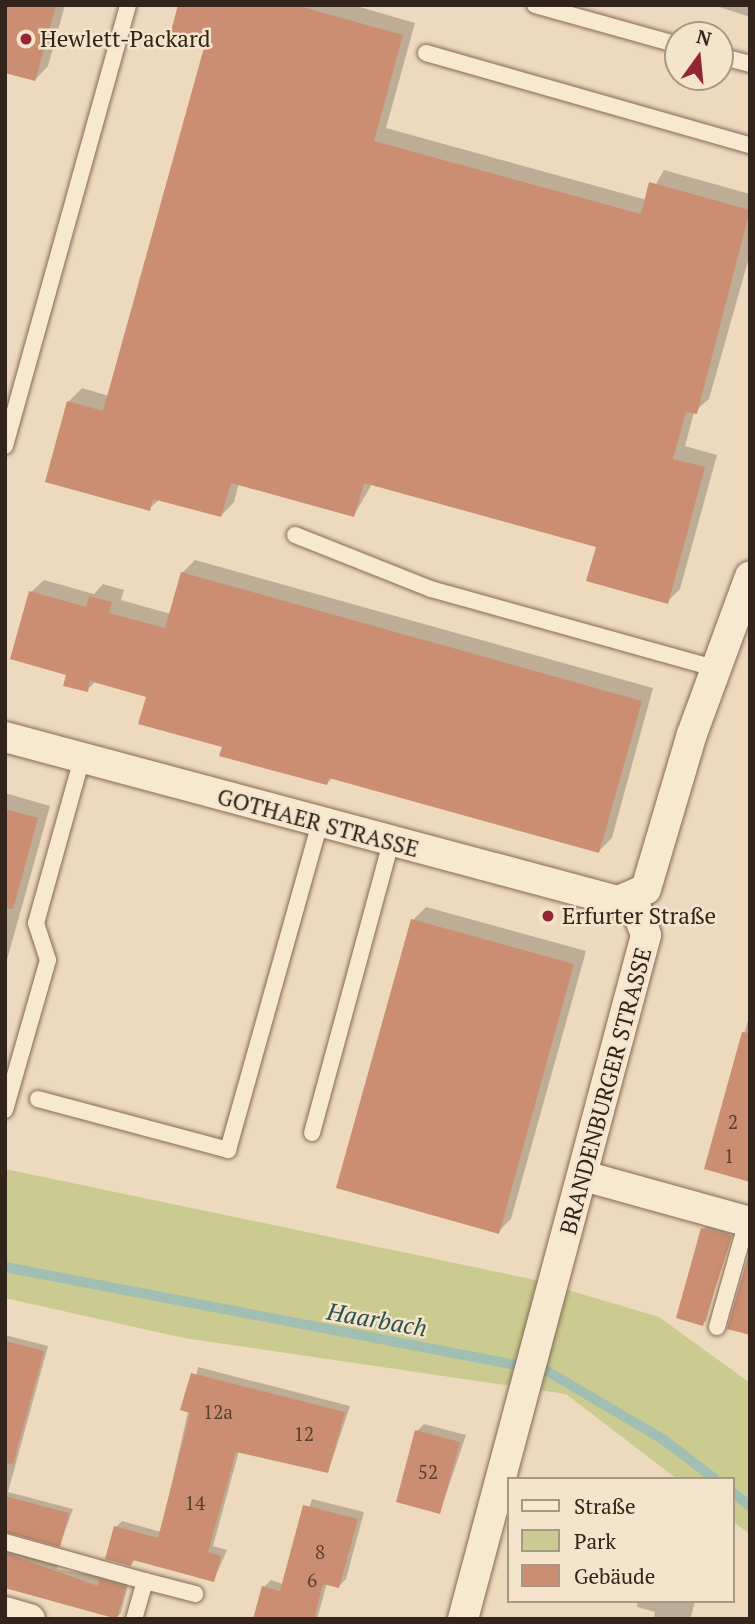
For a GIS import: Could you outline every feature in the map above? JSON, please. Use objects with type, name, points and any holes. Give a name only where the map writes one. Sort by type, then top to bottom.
[{"type":"street","points":[[632,897],[646,888],[657,861],[692,734],[750,576]]},
{"type":"street","name":"GOTHAER STRASSE","points":[[5,737],[598,900],[632,897]]},
{"type":"street","name":"BRANDENBURGER STRASSE","points":[[463,1619],[525,1399],[646,935],[632,897]]},
{"type":"street","points":[[584,1175],[748,1222]]},
{"type":"street","points":[[5,1612],[30,1619]]},
{"type":"lane","points":[[5,446],[128,5]]},
{"type":"lane","points":[[535,5],[664,40]]},
{"type":"lane","points":[[426,53],[750,145]]},
{"type":"lane","points":[[295,535],[431,589],[718,669]]},
{"type":"lane","points":[[5,1110],[48,960],[36,923],[82,758]]},
{"type":"lane","points":[[38,1099],[228,1150],[320,824]]},
{"type":"lane","points":[[312,1133],[391,843]]},
{"type":"lane","points":[[717,1327],[748,1222]]},
{"type":"lane","points":[[5,1542],[195,1594]]},
{"type":"lane","points":[[134,1619],[145,1581]]},
{"type":"green space","points":[[5,1169],[531,1279],[659,1317],[750,1383],[750,1534],[734,1522],[734,1477],[674,1477],[566,1394],[184,1338],[5,1298]]},
{"type":"building","name":"Hewlett-Packard","points":[[5,5],[56,5],[35,81],[5,73]]},
{"type":"building","points":[[178,5],[295,5],[403,35],[374,141],[641,214],[649,182],[750,210],[697,414],[686,412],[673,459],[705,467],[668,604],[586,581],[596,547],[364,483],[354,517],[231,483],[221,517],[153,499],[150,511],[45,482],[67,401],[103,411],[205,44],[170,35]]},
{"type":"building","points":[[181,572],[642,701],[599,853],[329,778],[327,785],[219,756],[222,747],[138,724],[146,697],[90,681],[88,692],[63,686],[66,675],[10,659],[29,591],[86,607],[89,596],[112,602],[109,613],[165,628]]},
{"type":"building","points":[[5,809],[38,818],[13,909],[5,908]]},
{"type":"building","points":[[411,919],[574,964],[499,1234],[336,1188]]},
{"type":"building","points":[[742,1032],[750,1033],[750,1182],[704,1169]]},
{"type":"building","points":[[701,1228],[732,1236],[703,1326],[676,1318]]},
{"type":"building","points":[[750,1250],[750,1335],[727,1329]]},
{"type":"building","points":[[5,1341],[44,1351],[13,1464],[5,1463]]},
{"type":"building","points":[[191,1373],[345,1412],[328,1473],[236,1452],[208,1552],[221,1556],[214,1582],[133,1560],[131,1566],[105,1559],[114,1526],[158,1538],[190,1413],[180,1410]]},
{"type":"building","points":[[415,1430],[460,1442],[440,1514],[396,1502]]},
{"type":"building","points":[[5,1496],[69,1513],[60,1547],[5,1532]]},
{"type":"building","points":[[303,1505],[358,1519],[339,1588],[323,1584],[314,1619],[253,1619],[262,1586],[280,1591]]},
{"type":"building","points":[[5,1553],[98,1586],[99,1579],[126,1587],[117,1619],[5,1588]]},
{"type":"waterway","name":"Haarbach","points":[[5,1267],[547,1371],[664,1440],[712,1477]]},
{"type":"waterway","name":"Haarbach","points":[[734,1494],[750,1506]]},
{"type":"place","name":"Hewlett-Packard","points":[[26,39]]},
{"type":"place","name":"Erfurter Straße","points":[[548,916]]}]
